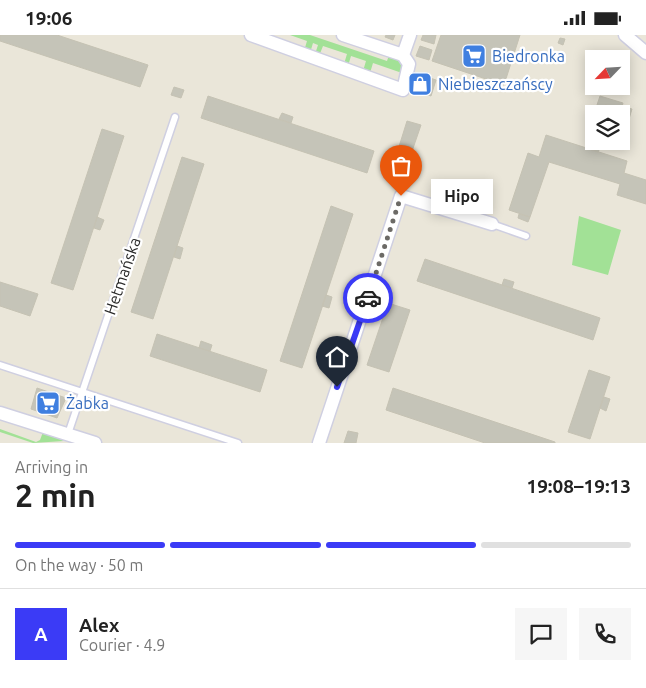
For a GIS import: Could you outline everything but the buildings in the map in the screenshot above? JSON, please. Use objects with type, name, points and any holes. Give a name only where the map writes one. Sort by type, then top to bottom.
[{"type":"street","points":[[251,35],[403,90],[409,65],[403,55],[343,35]]},
{"type":"street","points":[[403,55],[410,35]]},
{"type":"street","points":[[625,35],[646,53]]},
{"type":"street","points":[[319,443],[401,196],[492,224]]},
{"type":"street","points":[[0,413],[95,443]]},
{"type":"lane","name":"Hetmańska","points":[[68,434],[175,117]]},
{"type":"lane","points":[[492,224],[526,236]]},
{"type":"lane","points":[[0,365],[238,443]]},
{"type":"green space","points":[[290,35],[310,35],[387,61],[389,55],[404,62],[402,73],[373,63],[370,73],[363,71],[366,61],[351,56],[348,66],[344,64],[347,54],[323,46],[319,56],[315,54],[318,45],[313,43],[310,53],[304,51],[307,41]]},
{"type":"green space","points":[[579,216],[621,230],[608,275],[572,265]]},
{"type":"green space","points":[[0,429],[36,442],[40,440],[43,432],[64,441],[33,443],[0,432]]},
{"type":"way so far","points":[[368,298],[401,196]]},
{"type":"place","name":"Biedronka","points":[[474,56]]},
{"type":"place","name":"Niebieszczańscy","points":[[420,84]]},
{"type":"place","name":"Hipo","points":[[401,196]]},
{"type":"place","name":"Żabka","points":[[48,403]]},
{"type":"route","points":[[337,387],[368,298]]}]
